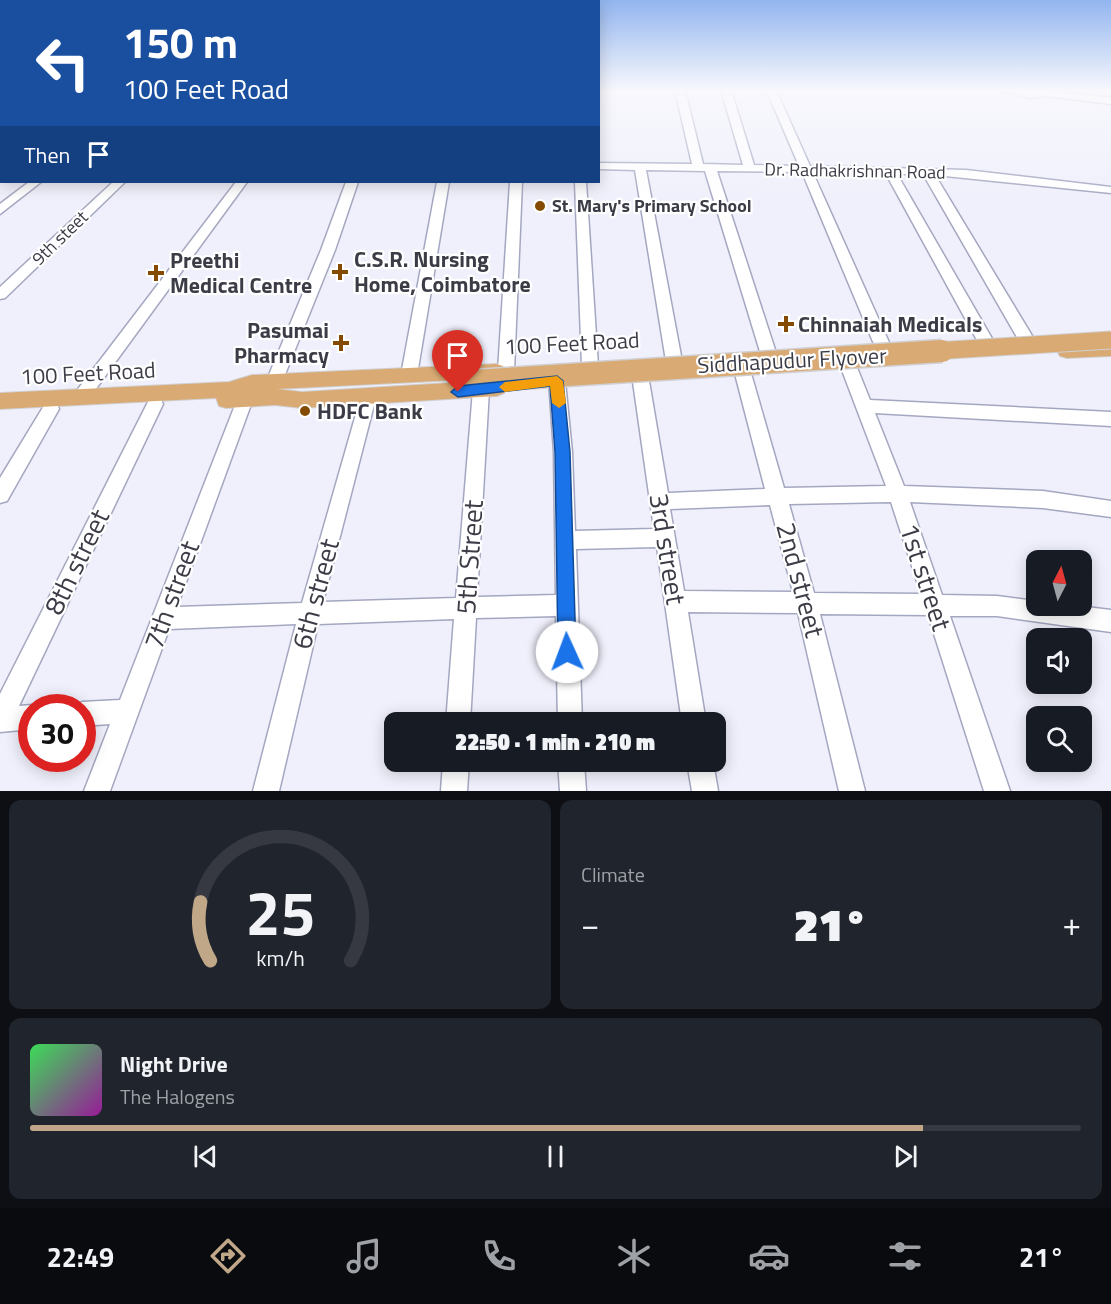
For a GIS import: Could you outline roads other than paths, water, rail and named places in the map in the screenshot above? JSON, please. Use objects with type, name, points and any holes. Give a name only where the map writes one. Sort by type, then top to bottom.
[{"type":"main road","name":"100 Feet Road","points":[[274,389],[302,400],[368,397],[477,386],[742,370],[771,362],[884,349],[1111,332]]},
{"type":"main road","name":"Siddhapudur Flyover","points":[[274,389],[300,395],[477,386],[1111,340]]},
{"type":"main road","name":"100 Feet Road","points":[[274,389],[409,375],[674,361],[848,365],[1041,351],[1111,349]]},
{"type":"main road","name":"Siddhapudur Flyover","points":[[237,394],[274,389],[452,380],[477,386]]},
{"type":"main road","name":"100 Feet Road","points":[[0,401],[237,394]]},
{"type":"main road","name":"100 Feet Road","points":[[0,411],[155,404],[237,394]]},
{"type":"street","points":[[691,127],[771,362]]},
{"type":"street","points":[[737,127],[750,169]]},
{"type":"street","points":[[788,127],[884,349]]},
{"type":"street","name":"Dr. Radhakrishnan Road","points":[[600,166],[927,171],[1111,190]]},
{"type":"street","points":[[640,167],[674,361]]},
{"type":"street","points":[[890,171],[986,342]]},
{"type":"street","points":[[927,171],[1026,339]]},
{"type":"street","points":[[0,210],[34,183]]},
{"type":"street","name":"9th steet","points":[[0,296],[118,183]]},
{"type":"street","points":[[81,397],[240,183]]},
{"type":"street","points":[[274,389],[352,183]]},
{"type":"street","points":[[409,375],[442,183]]},
{"type":"street","points":[[506,371],[516,183]]},
{"type":"street","points":[[580,183],[590,366]]},
{"type":"street","name":"1st street","points":[[848,365],[866,406],[898,493],[997,791]]},
{"type":"street","name":"2nd street","points":[[742,370],[807,605],[852,791]]},
{"type":"street","name":"3rd street","points":[[640,375],[692,712]]},
{"type":"street","points":[[557,381],[563,452],[565,605],[570,712]]},
{"type":"street","name":"5th Street","points":[[459,712],[477,386]]},
{"type":"street","name":"7th street","points":[[97,791],[163,618],[237,394]]},
{"type":"street","name":"6th street","points":[[266,791],[310,612],[368,397]]},
{"type":"street","name":"8th street","points":[[0,720],[155,404]]},
{"type":"street","points":[[866,406],[1111,419]]},
{"type":"street","points":[[0,495],[51,409]]},
{"type":"street","points":[[659,501],[898,493],[1024,498],[1111,509]]},
{"type":"street","points":[[565,540],[665,538]]},
{"type":"street","points":[[675,601],[807,605],[997,606],[1111,621]]},
{"type":"street","points":[[163,618],[565,605]]},
{"type":"street","points":[[96,713],[129,711]]},
{"type":"street","points":[[0,720],[18,718]]},
{"type":"street","points":[[454,791],[455,772]]},
{"type":"street","points":[[572,772],[573,791]]},
{"type":"street","points":[[702,772],[705,791]]},
{"type":"place","name":"St. Mary's Primary School","points":[[540,206]]},
{"type":"place","name":"C.S.R. Nursing Home, Coimbatore","points":[[340,272]]},
{"type":"place","name":"Preethi Medical Centre","points":[[156,273]]},
{"type":"place","name":"Chinnaiah Medicals","points":[[786,324]]},
{"type":"place","name":"Pasumai Pharmacy","points":[[341,343]]},
{"type":"place","name":"HDFC Bank","points":[[305,411]]}]
